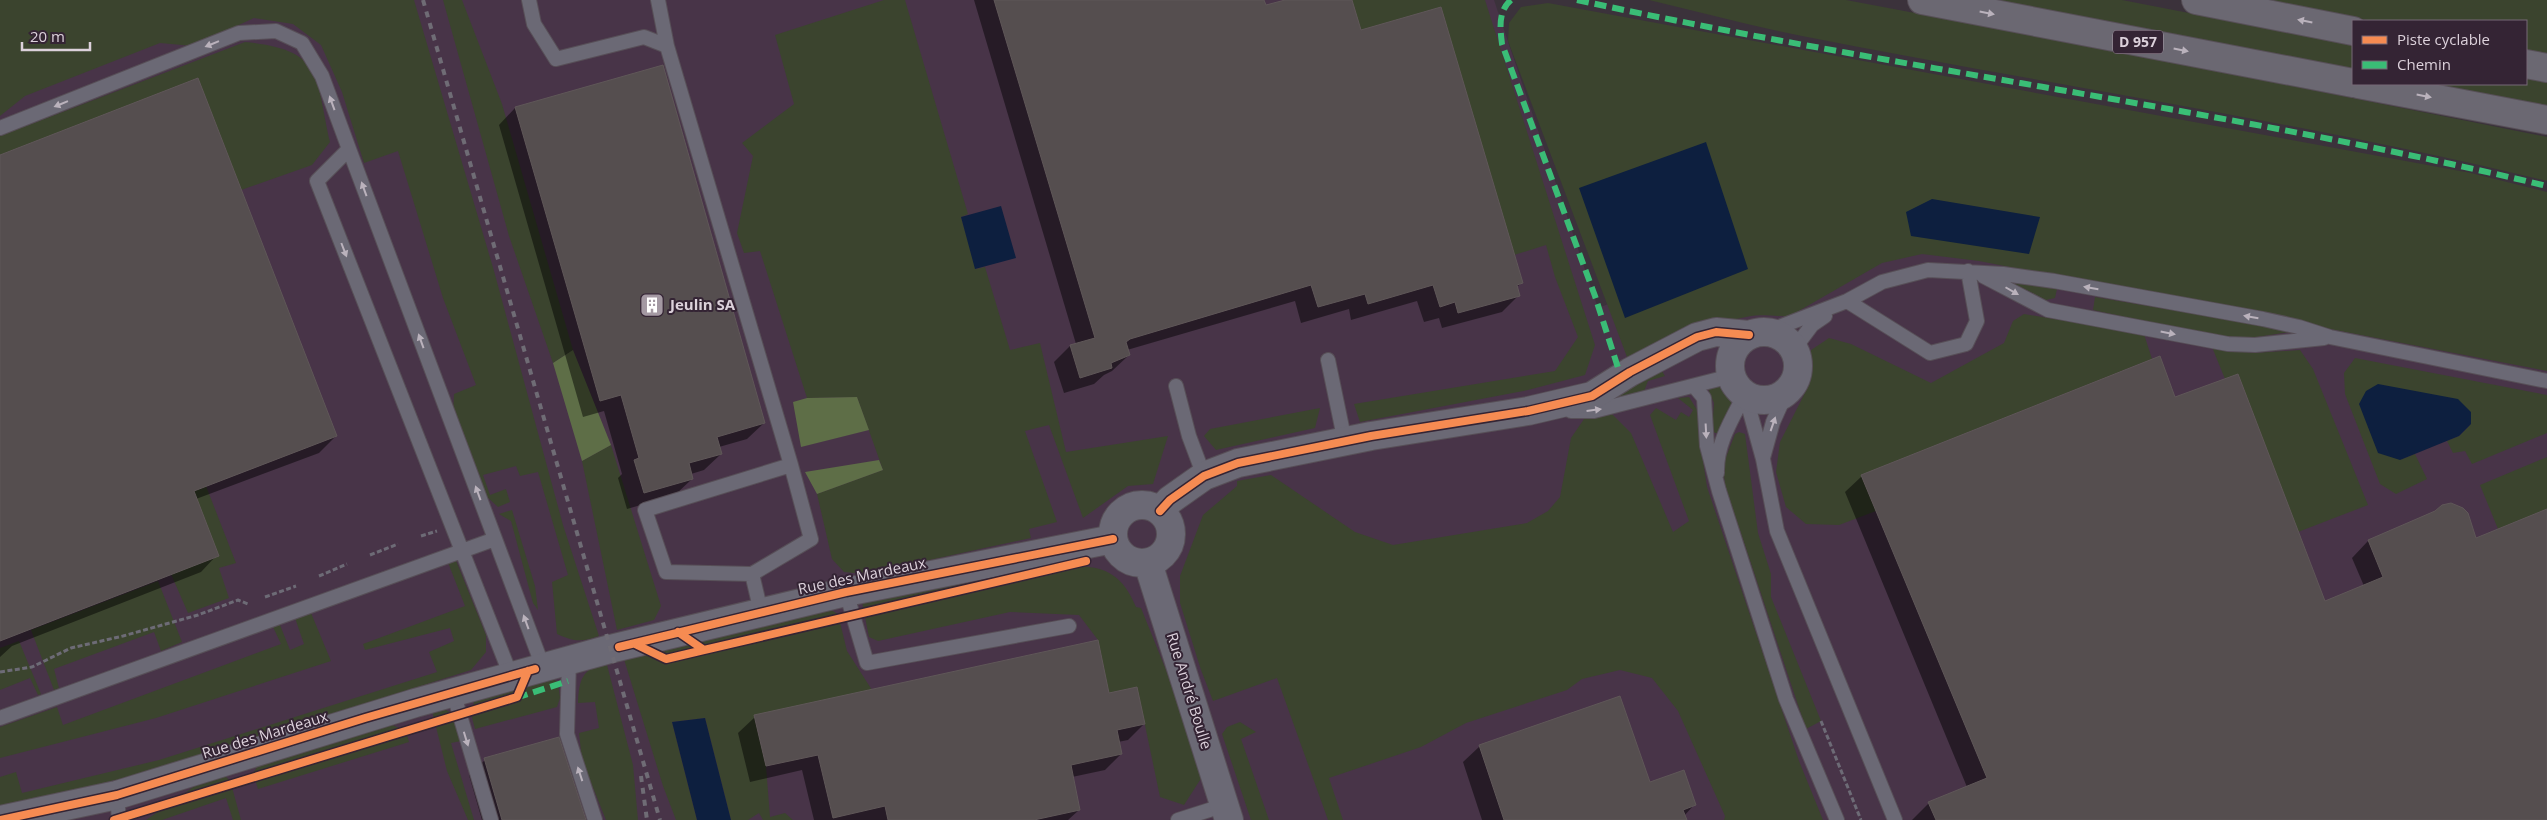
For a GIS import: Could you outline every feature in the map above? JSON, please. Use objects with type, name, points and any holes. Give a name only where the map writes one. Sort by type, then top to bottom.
[{"type":"main road","name":"D 957","points":[[1922,0],[2352,83]]},
{"type":"main road","points":[[2196,0],[2352,31]]},
{"type":"main road","points":[[2527,64],[2547,68]]},
{"type":"main road","points":[[2363,85],[2547,120]]},
{"type":"street","points":[[1160,511],[1170,500],[1204,476],[1238,463],[1345,442],[1528,411],[1592,396],[1630,372],[1697,337],[1716,332],[1782,337],[1794,349],[1798,360],[1798,371],[1794,382],[1787,391],[1777,398],[1755,399],[1735,376],[1703,349],[1681,347]]},
{"type":"street","points":[[1735,376],[1740,341],[1758,334]]},
{"type":"street","points":[[1144,505],[1160,511],[1170,527],[1171,536],[1164,554],[1148,563],[1130,560],[1122,555],[1113,539],[1116,522],[1128,509],[1144,505]]},
{"type":"street","name":"Rue des Mardeaux","points":[[57,820],[118,807],[453,692],[569,660],[846,592],[1113,539]]},
{"type":"street","name":"Rue André Boulle","points":[[1148,563],[1227,813]]},
{"type":"street","name":"Rue des Mardeaux","points":[[0,820],[118,807]]},
{"type":"lane","points":[[529,0],[534,24],[556,59],[644,37],[667,46]]},
{"type":"lane","points":[[658,0],[667,46],[791,465],[811,539],[752,574],[666,572],[645,510],[791,465]]},
{"type":"lane","points":[[0,128],[239,33],[276,31],[302,43],[322,76],[543,667]]},
{"type":"lane","points":[[350,149],[317,181],[512,676]]},
{"type":"lane","points":[[1794,349],[1812,325],[1847,301],[1882,282],[1910,273],[1928,270],[1968,271],[2022,276],[2263,319],[2299,327],[2330,337],[2547,381]]},
{"type":"lane","points":[[1847,301],[1930,353],[1966,344],[1977,321],[1968,271]]},
{"type":"lane","points":[[1968,271],[1993,280],[2048,310],[2228,344],[2256,345],[2330,337]]},
{"type":"lane","points":[[1758,334],[1847,301]]},
{"type":"lane","points":[[1328,360],[1345,442]]},
{"type":"lane","points":[[1528,411],[1594,411],[1735,376]]},
{"type":"lane","points":[[1735,376],[1763,459],[1777,531],[1895,820]]},
{"type":"lane","points":[[1719,491],[1719,453],[1735,376]]},
{"type":"lane","points":[[1176,386],[1189,436],[1204,476]]},
{"type":"lane","points":[[1694,386],[1704,398],[1707,446],[1719,491],[1786,699],[1837,820]]},
{"type":"lane","points":[[1763,459],[1773,422],[1787,391]]},
{"type":"lane","points":[[0,718],[495,539]]},
{"type":"lane","points":[[752,574],[761,612]]},
{"type":"lane","points":[[846,592],[867,663],[1068,626]]},
{"type":"lane","points":[[569,660],[567,734],[595,820]]},
{"type":"lane","points":[[453,692],[491,820]]},
{"type":"lane","points":[[1178,820],[1227,813]]},
{"type":"path","points":[[370,555],[398,544]]},
{"type":"path","points":[[319,576],[347,564]]},
{"type":"path","points":[[265,597],[296,586]]},
{"type":"path","points":[[0,672],[32,667],[71,648],[198,615],[238,600],[248,604]]},
{"type":"path","points":[[1821,721],[1861,820]]},
{"type":"shaded area","points":[[0,0],[1494,0],[1598,308],[1761,245],[1894,200],[2547,326],[2547,820],[0,820]]},
{"type":"green space","points":[[0,0],[414,0],[494,271],[563,525],[599,636],[578,640],[568,639],[557,634],[552,582],[568,575],[538,472],[520,476],[516,466],[483,475],[490,495],[506,489],[510,502],[498,507],[486,496],[453,414],[454,394],[476,385],[443,298],[398,151],[364,163],[342,92],[321,45],[293,24],[254,18],[193,46],[160,43],[25,96],[0,116]]},
{"type":"green space","points":[[443,0],[462,0],[502,104],[573,350],[553,363],[509,236]]},
{"type":"green space","points":[[884,0],[905,0],[968,214],[961,217],[976,269],[985,267],[1010,350],[1040,343],[1066,452],[1168,436],[1153,484],[1128,486],[1083,518],[1049,425],[1025,431],[1057,522],[1029,529],[1031,538],[865,574],[844,572],[832,559],[817,494],[883,470],[857,397],[807,398],[760,251],[744,253],[737,233],[753,156],[742,143],[794,104],[775,35]]},
{"type":"green space","points":[[1352,0],[1485,0],[1595,345],[1585,375],[1528,390],[1360,422],[1354,404],[1555,371],[1578,337],[1555,277],[1546,245],[1514,255],[1441,7],[1361,30]]},
{"type":"green space","points":[[1649,0],[1846,0],[2148,57],[2547,137],[2547,181],[2362,140],[1802,36]]},
{"type":"green space","points":[[1995,0],[2122,0],[2352,45],[2352,70]]},
{"type":"green space","points":[[2262,0],[2547,0],[2547,54],[2527,50],[2527,20],[2368,20]]},
{"type":"green space","points":[[1548,3],[2471,173],[2547,192],[2547,371],[1979,261],[1922,254],[1882,263],[1790,316],[1755,315],[1719,323],[1627,357],[1508,41],[1509,23],[1521,7]]},
{"type":"green space","points":[[245,42],[289,51],[302,59],[311,70],[317,83],[330,142],[312,165],[241,190],[198,78],[0,155],[0,136]]},
{"type":"green space","points":[[2527,78],[2547,82],[2547,108],[2428,85],[2527,85]]},
{"type":"green space","points":[[2005,279],[2057,289],[2055,298],[2046,300]]},
{"type":"green space","points":[[2095,297],[2297,331],[2250,338],[2218,337],[2093,310]]},
{"type":"green space","points":[[2024,314],[2144,334],[2152,359],[1861,475],[1876,511],[1839,525],[1806,524],[1786,507],[1776,472],[1780,442],[1810,383],[1811,350],[1829,338],[1851,344],[1931,383],[2004,343],[2013,321]]},
{"type":"green space","points":[[2212,347],[2253,353],[2300,350],[2313,369],[2368,505],[2298,532],[2238,374],[2225,379]]},
{"type":"green space","points":[[573,350],[611,445],[582,461],[553,363]]},
{"type":"green space","points":[[2355,358],[2547,395],[2547,433],[2472,464],[2465,451],[2453,453],[2447,441],[2459,436],[2471,424],[2400,460],[2415,454],[2427,479],[2396,494],[2380,484],[2345,394],[2344,373]]},
{"type":"green space","points":[[1660,368],[1665,376],[1648,381],[1643,394],[1603,403]]},
{"type":"green space","points":[[1715,385],[1729,393],[1731,399],[1729,412],[1720,434],[1712,432],[1714,403],[1709,391],[1710,386]]},
{"type":"green space","points":[[857,397],[869,430],[801,447],[793,402],[807,398]]},
{"type":"green space","points":[[1689,397],[1699,413],[1698,428],[1707,487],[1799,761],[1823,820],[1724,820],[1725,816],[1678,711],[1652,678],[1620,670],[1582,679],[1567,690],[1466,723],[1421,747],[1329,778],[1343,820],[1328,820],[1277,678],[1213,701],[1180,603],[1180,576],[1203,515],[1237,486],[1237,481],[1271,475],[1355,532],[1393,545],[1527,523],[1548,511],[1560,497],[1571,438],[1584,419],[1611,413],[1631,433],[1673,532],[1689,521],[1650,415],[1656,408],[1676,420],[1681,412],[1689,417],[1693,410],[1678,398]]},
{"type":"green space","points":[[1320,408],[1315,428],[1216,450],[1204,436],[1210,429]]},
{"type":"green space","points":[[1739,432],[1745,434],[1758,533],[1771,574],[1771,597],[1821,721],[1806,729],[1725,485],[1723,465],[1735,434]]},
{"type":"green space","points":[[611,445],[661,606],[654,620],[617,630],[582,461]]},
{"type":"green space","points":[[2547,457],[2547,509],[2498,529],[2480,485]]},
{"type":"green space","points":[[879,460],[883,470],[817,494],[805,472]]},
{"type":"green space","points":[[206,486],[236,563],[219,568],[229,598],[188,613],[171,574],[194,491]]},
{"type":"green space","points":[[512,510],[535,586],[538,610],[533,603],[511,521],[499,514]]},
{"type":"green space","points":[[455,558],[486,635],[486,652],[471,670],[157,770],[0,808],[0,777],[16,772],[22,793],[159,760],[437,672],[429,652],[454,641],[450,628],[365,650],[363,644],[465,606],[447,560]]},
{"type":"green space","points":[[1073,560],[1074,566],[1096,568],[1112,575],[1119,580],[1131,596],[1136,607],[1141,608],[1166,670],[1202,777],[1184,805],[1160,797],[1137,687],[1109,693],[1098,640],[1079,615],[1010,612],[878,641],[869,637],[862,602]]},
{"type":"green space","points":[[158,581],[182,642],[161,651],[154,632],[54,669],[59,688],[54,690],[31,630]]},
{"type":"green space","points":[[829,609],[838,614],[847,651],[872,690],[754,716],[766,766],[770,817],[785,813],[793,820],[763,820],[759,813],[748,820],[731,820],[705,718],[672,722],[697,820],[676,820],[663,786],[623,656]]},
{"type":"green space","points":[[311,613],[331,661],[156,718],[0,758],[0,727],[57,707],[63,725],[281,644],[273,627],[280,625],[290,650],[304,644],[295,618]]},
{"type":"green space","points":[[19,641],[41,694],[38,695],[30,678],[0,690],[0,648]]},
{"type":"green space","points":[[606,661],[633,765],[638,820],[606,820],[582,760],[579,733],[599,728],[595,702],[578,703],[579,688],[583,676],[587,672]]},
{"type":"green space","points":[[549,677],[558,682],[560,698],[557,707],[475,729],[471,714],[475,698]]},
{"type":"green space","points":[[442,708],[452,713],[461,741],[451,743],[474,820],[468,820],[447,771],[432,711]]},
{"type":"green space","points":[[1240,722],[1256,732],[1241,739],[1269,820],[1251,820],[1222,734],[1227,727]]},
{"type":"green space","points":[[388,723],[406,731],[409,742],[258,789],[253,773],[259,764]]},
{"type":"green space","points":[[223,775],[230,780],[241,820],[233,820],[226,798],[162,820],[146,820],[199,783]]},
{"type":"water","points":[[1706,142],[1748,269],[1625,318],[1579,188]]},
{"type":"water","points":[[1932,199],[2040,217],[2029,254],[1911,236],[1906,212]]},
{"type":"water","points":[[1001,206],[1016,258],[975,269],[961,217]]},
{"type":"water","points":[[2378,384],[2458,399],[2471,412],[2471,424],[2459,436],[2400,460],[2378,453],[2359,404],[2366,391]]},
{"type":"water","points":[[705,718],[731,820],[697,820],[672,722]]},
{"type":"building","points":[[994,0],[1264,0],[1266,5],[1285,0],[1352,0],[1361,30],[1441,7],[1523,283],[1517,285],[1520,296],[1458,313],[1455,302],[1440,307],[1433,285],[1368,304],[1365,294],[1318,307],[1311,285],[1130,339],[1126,342],[1130,355],[1111,363],[1112,368],[1080,378],[1070,345],[1095,338]]},
{"type":"building","name":"Jeulin SA","points":[[663,65],[765,423],[717,437],[722,454],[689,463],[693,479],[644,493],[634,460],[639,458],[621,395],[600,401],[515,107]]},
{"type":"building","points":[[198,78],[337,436],[194,491],[219,556],[0,641],[0,155]]},
{"type":"building","points":[[2160,356],[2175,397],[2238,374],[2325,601],[2383,577],[2368,540],[2435,511],[2442,505],[2451,503],[2463,508],[2468,513],[2476,538],[2547,509],[2547,820],[1936,820],[1928,802],[1987,778],[1861,475]]},
{"type":"building","points":[[1098,640],[1109,693],[1137,687],[1145,724],[1117,730],[1122,754],[1071,765],[1080,810],[1034,820],[888,820],[885,806],[833,818],[818,755],[766,766],[754,715]]},
{"type":"building","points":[[1620,696],[1650,782],[1684,770],[1696,805],[1683,810],[1687,820],[1504,820],[1479,745]]},
{"type":"building","points":[[559,737],[586,820],[502,820],[484,758]]},
{"type":"railway","points":[[423,0],[660,820]]},
{"type":"railway","points":[[641,776],[647,820]]},
{"type":"marked path","points":[[1511,0],[1502,15],[1502,44],[1595,296],[1621,377]]},
{"type":"marked path","points":[[1577,0],[1819,48],[2306,134],[2547,186]]},
{"type":"marked path","points":[[516,698],[568,681]]},
{"type":"cycle path","points":[[1160,511],[1170,500],[1204,476],[1238,463],[1371,436],[1528,411],[1592,396],[1630,372],[1697,337],[1716,332],[1749,335]]},
{"type":"cycle path","points":[[619,647],[846,592],[1113,539]]},
{"type":"cycle path","points":[[704,650],[1086,561]]},
{"type":"cycle path","points":[[635,644],[666,659],[704,650],[678,632]]},
{"type":"cycle path","points":[[0,820],[117,795],[365,718],[535,669]]},
{"type":"cycle path","points":[[114,820],[517,697],[528,671]]},
{"type":"place","name":"Jeulin SA","points":[[652,305]]}]
